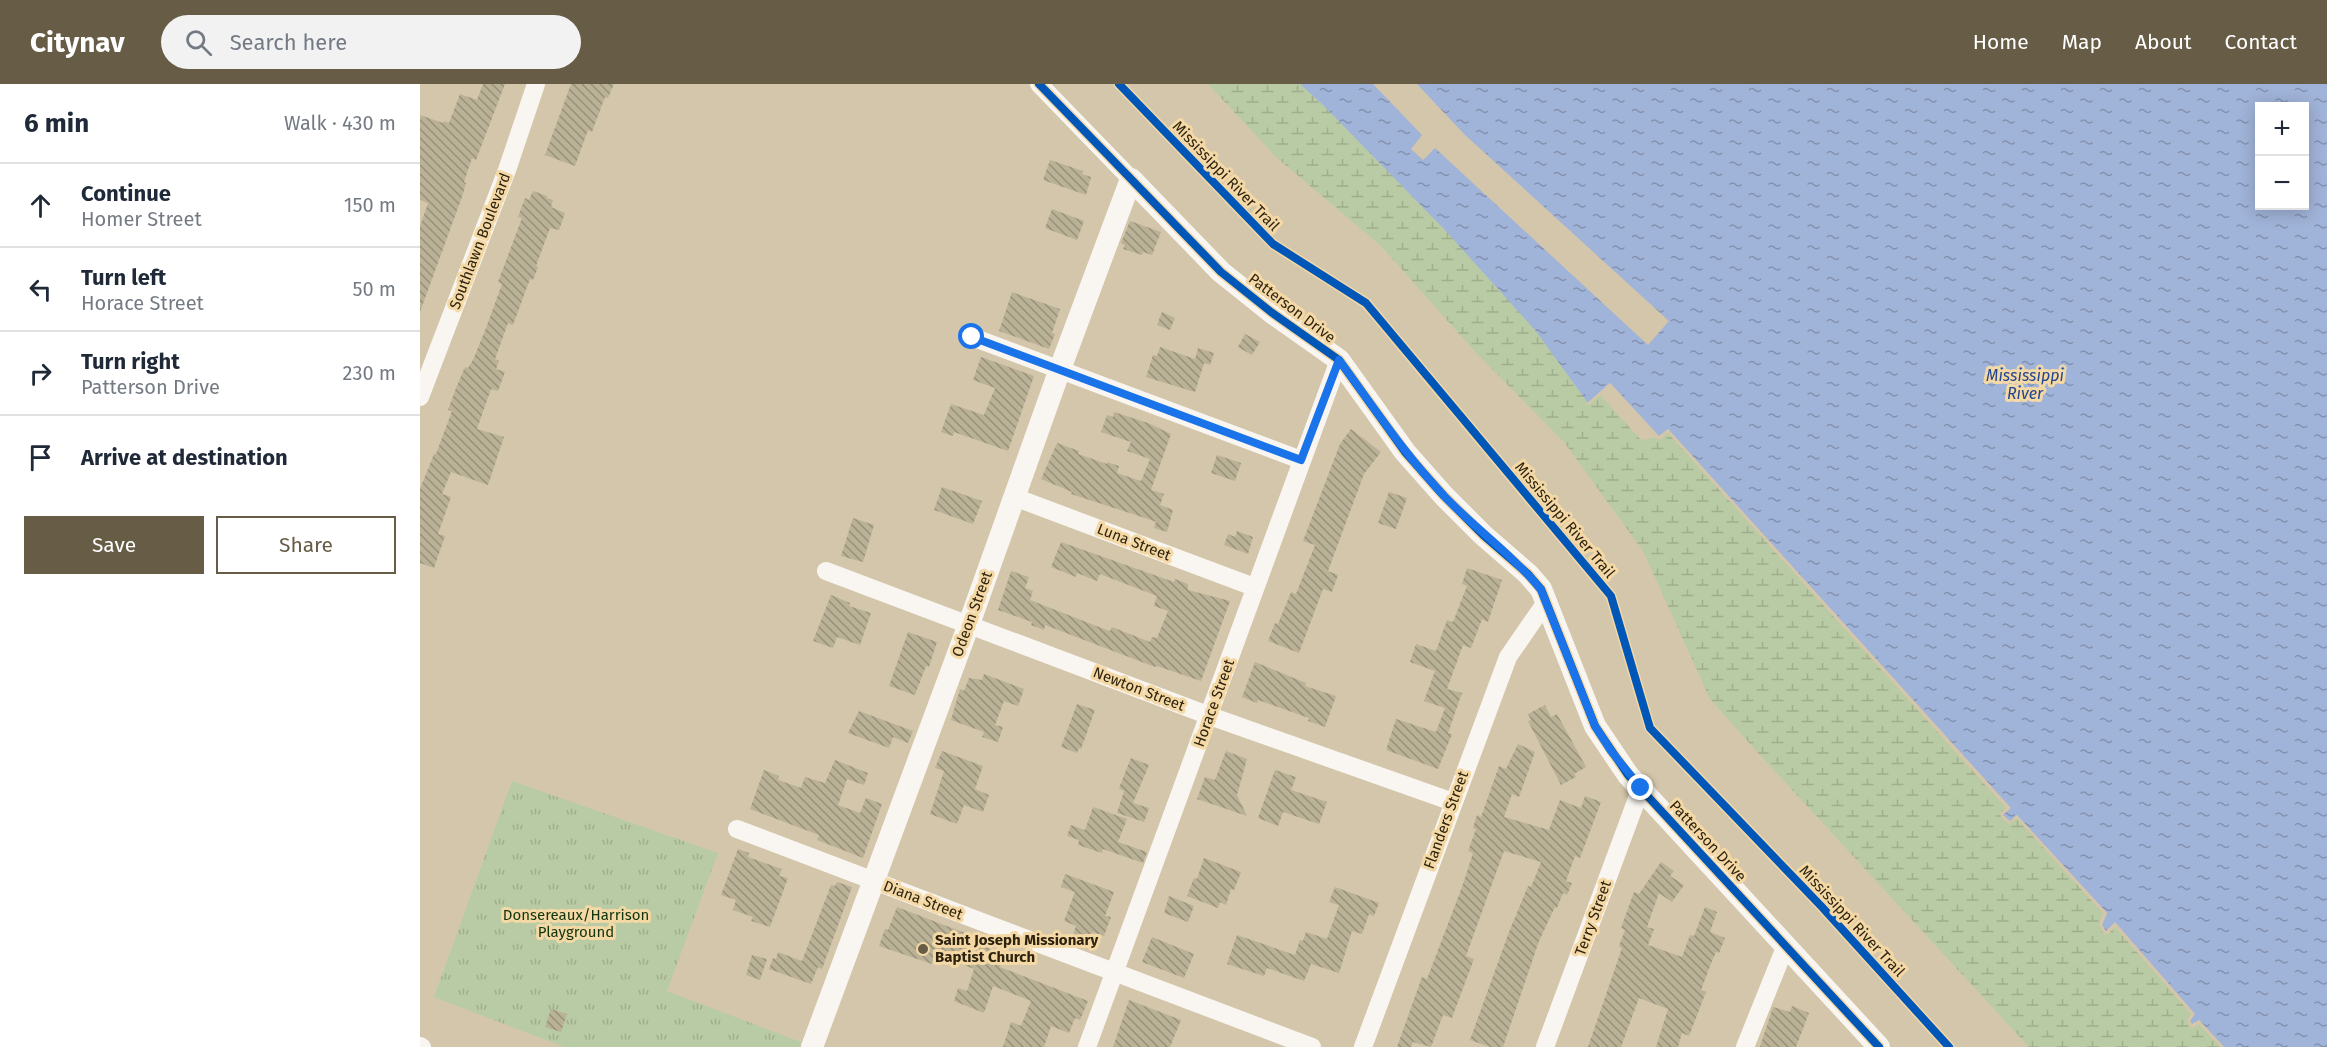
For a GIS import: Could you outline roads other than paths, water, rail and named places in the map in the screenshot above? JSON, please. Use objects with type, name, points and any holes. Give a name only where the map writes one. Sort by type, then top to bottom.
[{"type":"street","name":"Southlawn Boulevard","points":[[420,397],[507,170],[536,84]]},
{"type":"street","name":"Patterson Drive","points":[[1039,84],[1221,272],[1271,312],[1339,360],[1405,452],[1476,527],[1528,574],[1541,590],[1595,726],[1611,751],[1641,788],[1879,1047]]},
{"type":"street","name":"Odeon Street","points":[[812,1047],[1131,179]]},
{"type":"street","points":[[972,337],[1301,460]]},
{"type":"street","name":"Horace Street","points":[[1087,1047],[1339,360]]},
{"type":"street","name":"Luna Street","points":[[1014,497],[1254,587]]},
{"type":"street","name":"Newton Street","points":[[826,571],[1210,716],[1453,802]]},
{"type":"street","name":"Flanders Street","points":[[1363,1047],[1508,657],[1545,602]]},
{"type":"street","name":"Terry Street","points":[[1545,1047],[1641,788]]},
{"type":"street","name":"Diana Street","points":[[736,829],[1312,1047]]},
{"type":"street","points":[[1745,1047],[1786,945]]},
{"type":"water","name":"Mississippi River","points":[[1300,84],[2327,84],[2327,1047],[2224,1047],[2199,1020],[2192,1025],[2190,1021],[2194,1014],[2115,923],[2106,932],[2102,925],[2107,913],[2016,815],[2010,822],[2003,815],[2010,808],[1668,429],[1659,437],[1610,383],[1588,403],[1535,330],[1444,229]]},
{"type":"place","name":"Saint Joseph Missionary Baptist Church","points":[[923,949]]},
{"type":"park label","name":"Donsereaux/Harrison Playground","points":[[576,924]]}]
